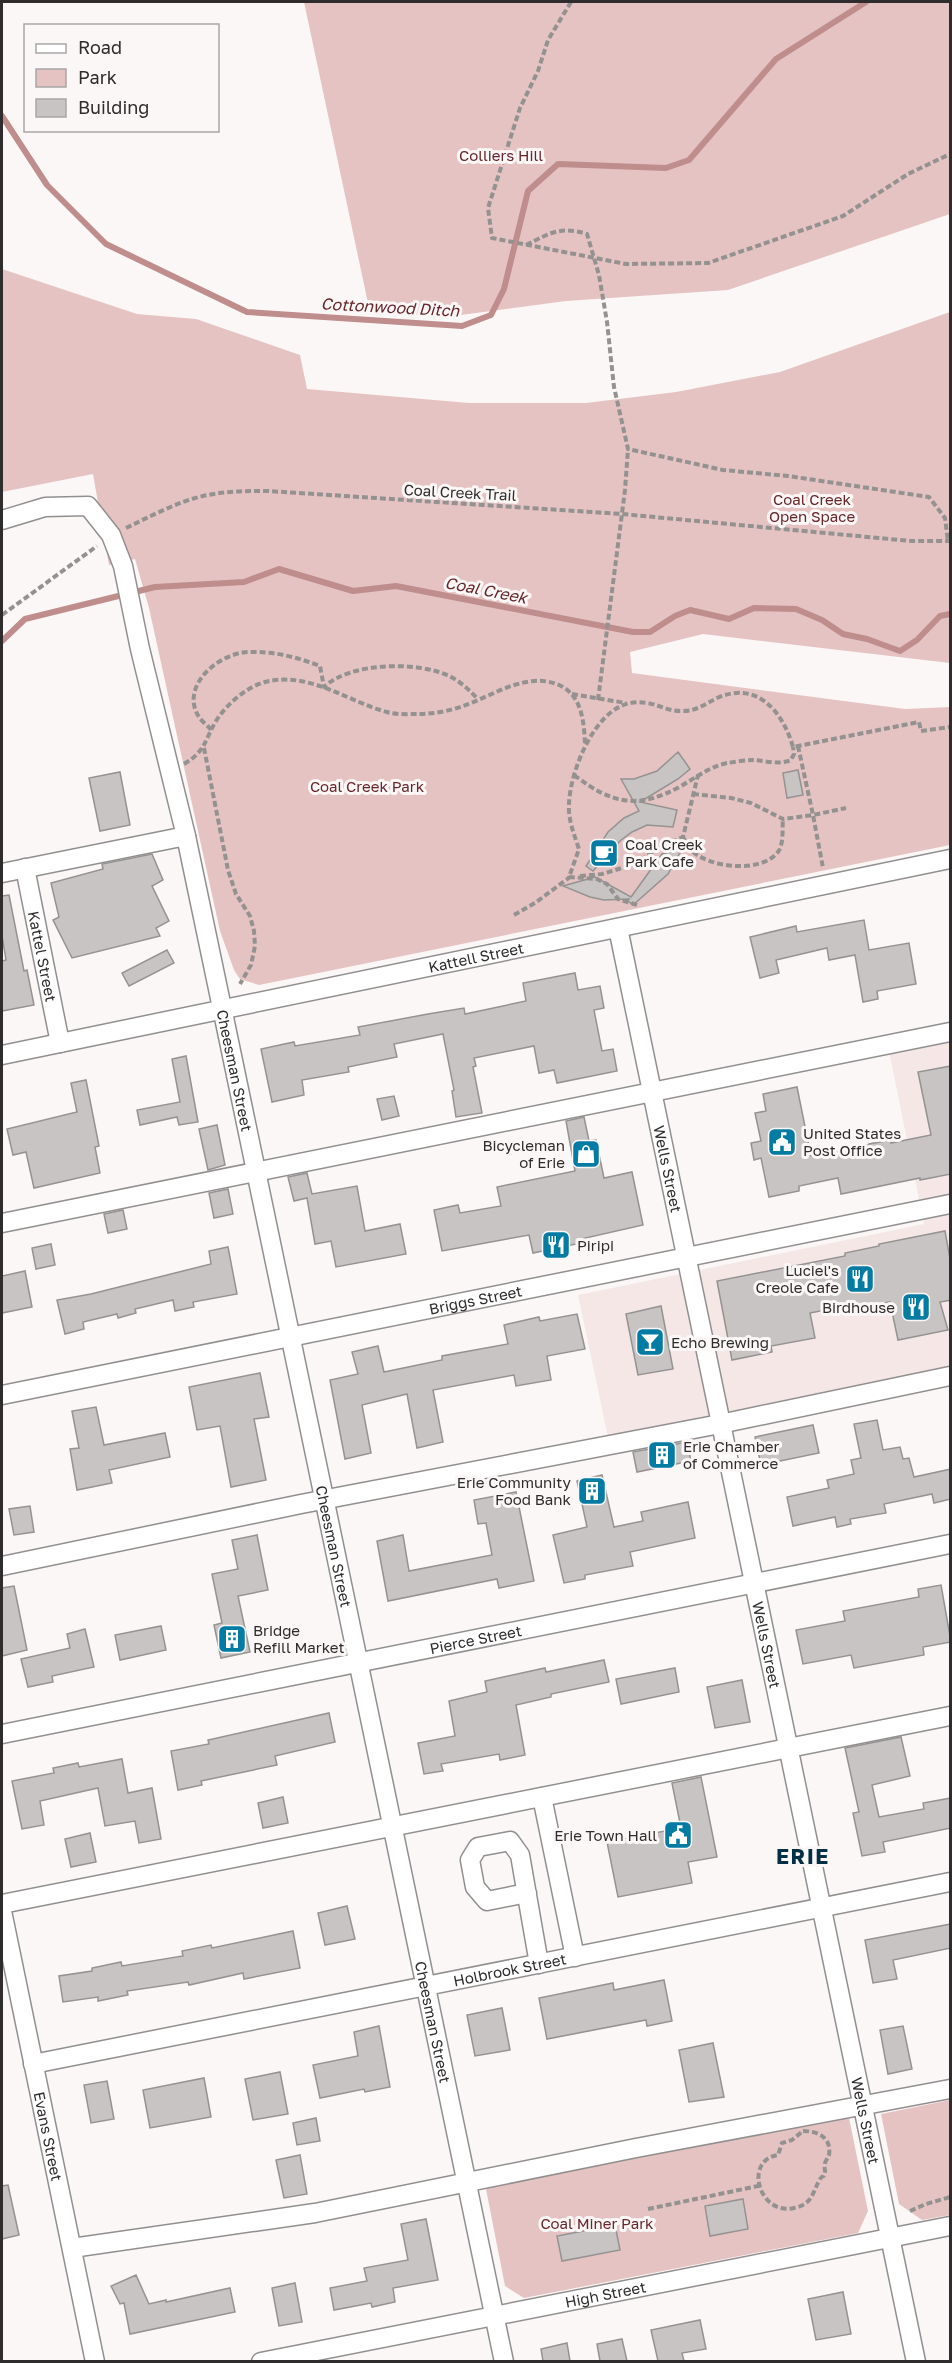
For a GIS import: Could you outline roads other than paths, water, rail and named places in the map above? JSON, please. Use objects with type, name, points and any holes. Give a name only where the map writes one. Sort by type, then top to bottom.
[{"type":"street","name":"Cheesman Street","points":[[2,520],[45,507],[88,506],[111,535],[123,566],[140,649],[186,836],[223,1009],[504,2361]]},
{"type":"street","points":[[2,873],[186,836]]},
{"type":"street","name":"Kattell Street","points":[[2,1055],[951,860]]},
{"type":"street","name":"Kattel Street","points":[[25,868],[60,1043]]},
{"type":"street","name":"Wells Street","points":[[618,928],[916,2361]]},
{"type":"street","points":[[2,1224],[951,1032]]},
{"type":"street","name":"Briggs Street","points":[[2,1395],[951,1204]]},
{"type":"street","points":[[2,1566],[951,1376]]},
{"type":"street","name":"Pierce Street","points":[[2,1734],[951,1544]]},
{"type":"street","points":[[2,1904],[951,1716]]},
{"type":"street","points":[[542,1797],[575,1957]]},
{"type":"street","name":"Holbrook Street","points":[[33,2064],[951,1882]]},
{"type":"street","points":[[527,1893],[539,1964]]},
{"type":"street","name":"Evans Street","points":[[2,1911],[95,2361]]},
{"type":"street","points":[[72,2248],[315,2213],[951,2089]]},
{"type":"street","name":"High Street","points":[[261,2361],[951,2226]]},
{"type":"waterway","name":"Cottonwood Ditch","points":[[2,116],[47,185],[106,244],[247,312],[462,326],[491,315],[504,289],[528,191],[558,164],[666,168],[689,160],[776,59],[866,2]]},
{"type":"waterway","name":"Coal Creek","points":[[2,641],[25,619],[155,587],[244,582],[279,569],[353,591],[396,586],[633,632],[650,632],[675,616],[690,610],[729,619],[754,608],[796,609],[822,620],[843,634],[867,639],[900,651],[917,640],[940,616],[950,614]]},
{"type":"place","name":"Coal Creek Park Cafe","points":[[604,853]]},
{"type":"place","name":"United States Post Office","points":[[782,1142]]},
{"type":"place","name":"Bicycleman of Erie","points":[[586,1154]]},
{"type":"place","name":"Piripi","points":[[556,1245]]},
{"type":"place","name":"Luciel's Creole Cafe","points":[[860,1279]]},
{"type":"place","name":"Birdhouse","points":[[916,1307]]},
{"type":"place","name":"Echo Brewing","points":[[650,1342]]},
{"type":"place","name":"Erie Chamber of Commerce","points":[[662,1455]]},
{"type":"place","name":"Erie Community Food Bank","points":[[592,1491]]},
{"type":"place","name":"Bridge Refill Market","points":[[232,1639]]},
{"type":"place","name":"Erie Town Hall","points":[[678,1835]]},
{"type":"district","name":"ERIE","points":[[803,1856]]},
{"type":"park label","name":"Colliers Hill","points":[[501,155]]},
{"type":"park label","name":"Coal Creek Open Space","points":[[812,508]]},
{"type":"park label","name":"Coal Creek Park","points":[[367,786]]},
{"type":"park label","name":"Coal Miner Park","points":[[597,2223]]}]
